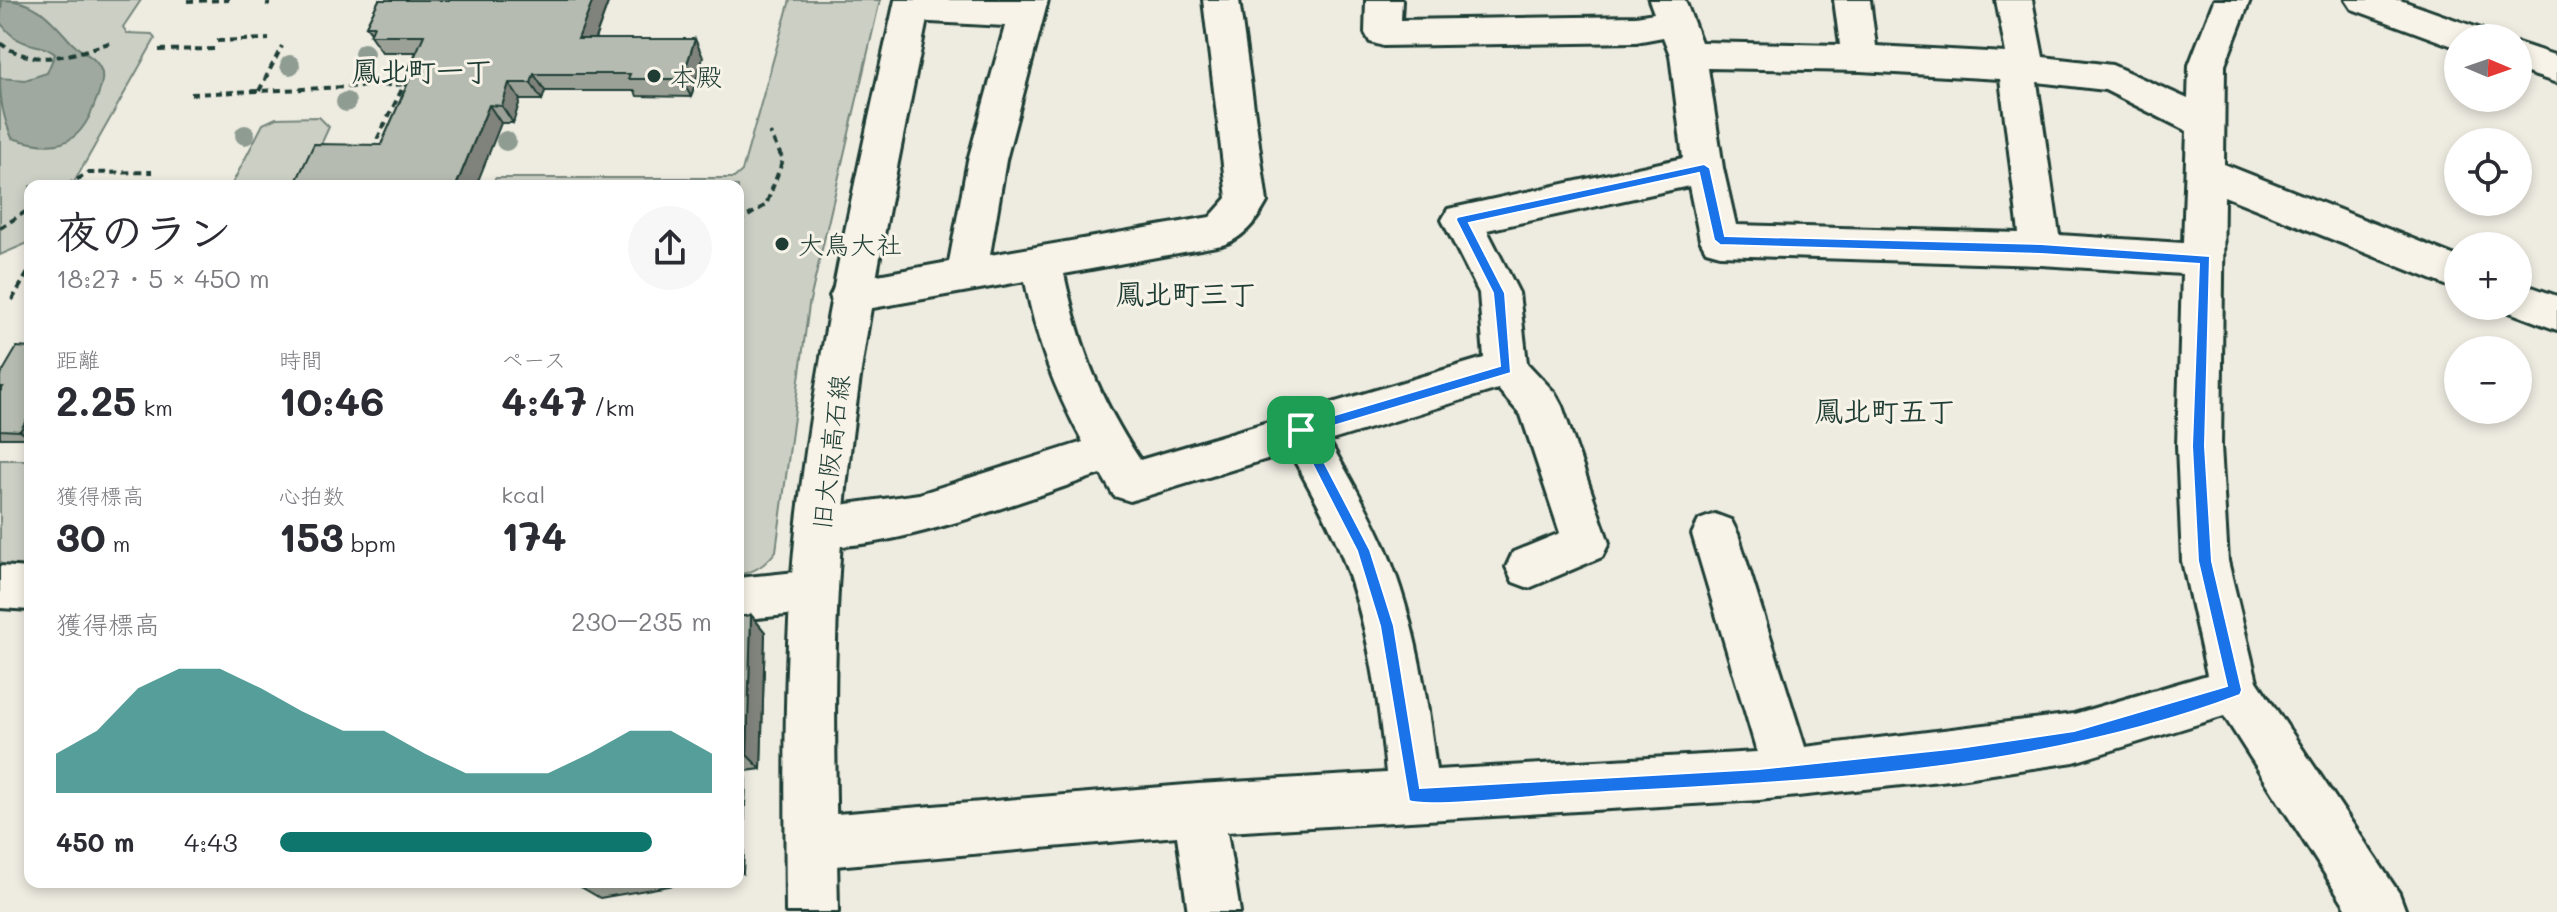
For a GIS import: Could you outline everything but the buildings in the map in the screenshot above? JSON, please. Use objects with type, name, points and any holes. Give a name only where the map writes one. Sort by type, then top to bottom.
[{"type":"street","points":[[850,296],[1042,265],[1222,230],[1247,202],[1221,0]]},
{"type":"street","points":[[1384,0],[1383,33],[1677,26],[1860,58],[2022,67],[2112,78],[2204,123]]},
{"type":"street","points":[[1852,0],[1860,58]]},
{"type":"street","points":[[2014,0],[2041,249]]},
{"type":"street","points":[[2232,0],[2207,65],[2204,123],[2205,260],[2199,446],[2205,561],[2235,690],[2380,912]]},
{"type":"street","points":[[2364,0],[2444,29]]},
{"type":"street","points":[[912,4],[1028,7],[987,160],[966,278]]},
{"type":"street","name":"旧大阪高石線","points":[[812,912],[815,591],[819,528],[850,296],[912,4]]},
{"type":"street","points":[[1677,26],[1720,240],[2041,249],[2205,260]]},
{"type":"street","points":[[2532,61],[2557,70]]},
{"type":"street","points":[[1529,567],[1586,543],[1540,406],[1506,369],[1499,293],[1462,220],[1704,168]]},
{"type":"street","points":[[2205,172],[2444,268]]},
{"type":"street","points":[[1042,265],[1056,332],[1073,383],[1130,482],[1506,369]]},
{"type":"street","points":[[2532,303],[2557,313]]},
{"type":"street","points":[[1301,430],[1363,550],[1387,626],[1407,735],[1414,796]]},
{"type":"street","points":[[819,528],[919,514],[1111,452]]},
{"type":"street","points":[[1715,534],[1788,773]]},
{"type":"street","points":[[0,587],[24,589]]},
{"type":"street","points":[[744,598],[815,591]]},
{"type":"street","points":[[812,842],[1198,809],[1788,773],[1959,755],[2074,738],[2235,690]]},
{"type":"street","points":[[1198,809],[1214,912]]},
{"type":"path","points":[[187,1],[229,0]]},
{"type":"path","points":[[217,41],[269,39]]},
{"type":"path","points":[[0,43],[24,57],[51,59],[109,43]]},
{"type":"path","points":[[259,91],[282,46]]},
{"type":"path","points":[[159,50],[214,49]]},
{"type":"path","points":[[367,162],[402,84],[416,65]]},
{"type":"path","points":[[191,94],[422,84]]},
{"type":"path","points":[[744,218],[766,205],[783,160],[770,133]]},
{"type":"path","points":[[77,180],[88,173],[152,172]]},
{"type":"path","points":[[0,228],[24,213]]},
{"type":"path","points":[[12,300],[24,279]]},
{"type":"shaded area","points":[[0,0],[141,0],[123,27],[127,33],[152,34],[155,39],[75,180],[24,180],[24,245],[0,255]]},
{"type":"shaded area","points":[[2,0],[25,3],[42,12],[100,67],[101,85],[89,118],[73,138],[63,143],[40,144],[12,138],[3,108],[0,78],[25,80],[47,73],[55,54],[43,47],[22,42],[8,31],[0,22]]},
{"type":"shaded area","points":[[790,0],[880,0],[809,305],[776,551],[760,567],[744,573],[744,180],[494,180],[734,178],[742,171]]},
{"type":"shaded area","points":[[319,117],[329,127],[305,180],[234,180],[263,124],[276,118]]},
{"type":"shaded area","points":[[0,460],[24,460],[24,569],[0,567]]},
{"type":"place","name":"本殿","points":[[654,76]]},
{"type":"place","name":"大鳥大社","points":[[782,244]]},
{"type":"district","name":"鳳北町一丁","points":[[422,70]]},
{"type":"district","name":"鳳北町三丁","points":[[1186,293]]},
{"type":"district","name":"鳳北町五丁","points":[[1885,410]]},
{"type":"route","points":[[1704,168],[1720,240],[2041,249],[2205,260],[2199,446],[2205,561],[2235,690],[2074,738],[1959,755],[1759,776],[1414,796],[1407,735],[1387,626],[1363,550],[1301,430],[1506,369],[1499,293],[1462,220],[1704,168]]}]
